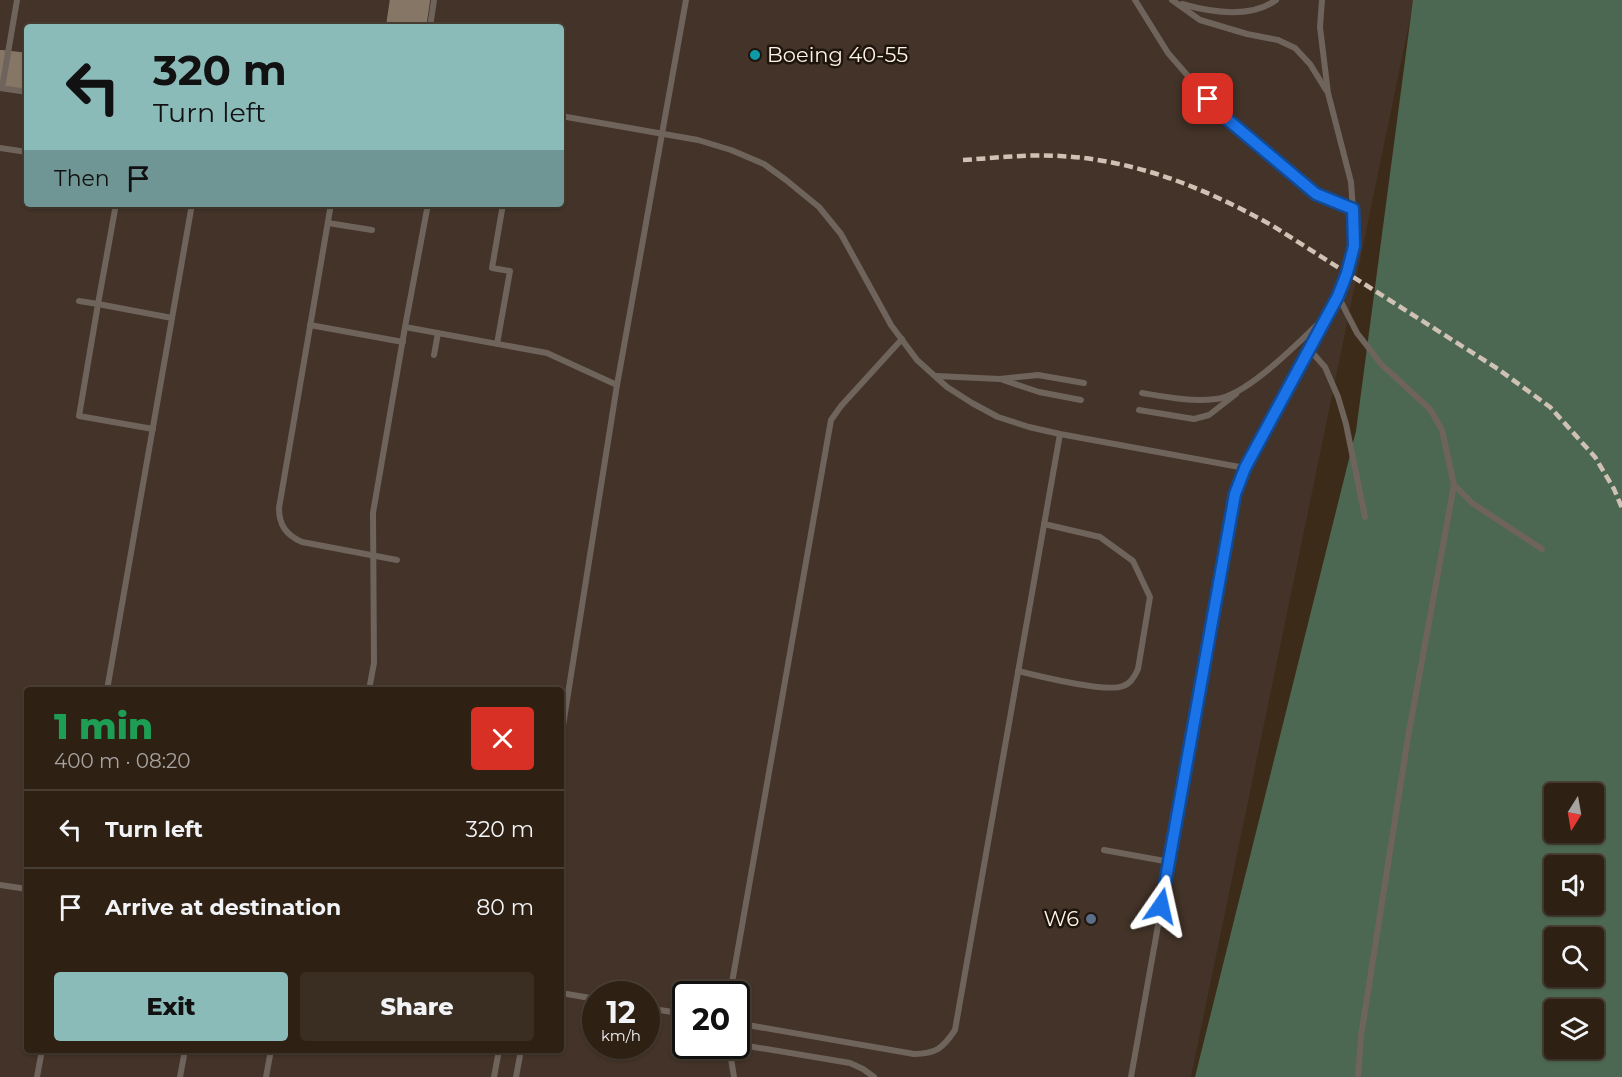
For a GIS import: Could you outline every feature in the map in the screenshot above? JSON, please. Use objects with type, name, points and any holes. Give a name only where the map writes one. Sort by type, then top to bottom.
[{"type":"lane","points":[[17,0],[1,88],[24,92]]},
{"type":"lane","points":[[430,24],[434,0]]},
{"type":"lane","points":[[564,719],[617,384],[686,0]]},
{"type":"lane","points":[[1136,0],[1168,53],[1221,114],[1316,194],[1353,209]]},
{"type":"lane","points":[[1174,1],[1204,10],[1240,12],[1270,4],[1276,0]]},
{"type":"lane","points":[[1131,1077],[1235,494],[1245,468],[1338,296],[1354,246],[1351,182],[1328,93],[1320,27],[1322,0]]},
{"type":"lane","points":[[1174,1],[1200,20],[1247,34],[1278,39],[1295,48],[1310,64],[1328,93]]},
{"type":"lane","points":[[564,117],[698,140],[764,164],[819,207],[841,234],[891,325],[917,360],[947,387],[998,417],[1060,435],[1245,468]]},
{"type":"lane","points":[[0,148],[24,152]]},
{"type":"lane","points":[[115,207],[79,416],[153,429]]},
{"type":"lane","points":[[108,687],[191,207]]},
{"type":"lane","points":[[331,207],[279,517],[282,527],[293,539],[397,560]]},
{"type":"lane","points":[[370,687],[374,663],[373,513],[427,207]]},
{"type":"lane","points":[[497,344],[510,271],[492,268],[502,207]]},
{"type":"lane","points":[[328,223],[372,230]]},
{"type":"lane","points":[[1338,296],[1357,333],[1382,365],[1430,409],[1442,430],[1454,484],[1408,736],[1361,1036],[1358,1077]]},
{"type":"lane","points":[[79,301],[172,318]]},
{"type":"lane","points":[[1139,410],[1194,419],[1209,415],[1287,353],[1328,314]]},
{"type":"lane","points":[[310,325],[403,342]]},
{"type":"lane","points":[[405,327],[547,353],[617,384]]},
{"type":"lane","points":[[434,355],[438,333]]},
{"type":"lane","points":[[732,981],[831,420],[902,339]]},
{"type":"lane","points":[[1310,349],[1325,367],[1338,397],[1346,424],[1365,516]]},
{"type":"lane","points":[[935,376],[1000,380],[1038,375],[1084,383]]},
{"type":"lane","points":[[1000,380],[1040,392],[1081,400]]},
{"type":"lane","points":[[1142,393],[1184,400],[1218,399],[1246,387]]},
{"type":"lane","points":[[750,1025],[914,1054],[926,1054],[938,1050],[947,1043],[954,1030],[1060,435]]},
{"type":"lane","points":[[1454,484],[1472,504],[1542,549]]},
{"type":"lane","points":[[1018,671],[1103,687],[1124,686],[1135,677],[1138,669],[1150,597],[1133,561],[1100,537],[1044,524]]},
{"type":"lane","points":[[1104,850],[1170,862]]},
{"type":"lane","points":[[0,885],[24,889]]},
{"type":"lane","points":[[564,994],[582,997]]},
{"type":"lane","points":[[750,1046],[849,1063],[863,1069],[873,1077]]},
{"type":"lane","points":[[37,1077],[41,1053]]},
{"type":"lane","points":[[180,1077],[184,1053]]},
{"type":"lane","points":[[266,1077],[270,1053]]},
{"type":"lane","points":[[494,1077],[498,1053]]},
{"type":"lane","points":[[516,1077],[520,1053]]},
{"type":"lane","points":[[731,1059],[734,1077]]},
{"type":"shaded area","points":[[0,0],[1414,0],[1191,1077],[0,1077]]},
{"type":"green space","points":[[1413,0],[1622,0],[1622,1077],[1195,1077],[1356,431]]},
{"type":"taxiway","points":[[406,24],[410,0]]},
{"type":"taxiway","points":[[0,70],[24,73]]},
{"type":"railway","points":[[963,160],[1048,156],[1116,163],[1144,170],[1197,189],[1273,226],[1498,369],[1550,407],[1595,457],[1614,489],[1622,508]]},
{"type":"place","name":"Boeing 40-55","points":[[755,55]]},
{"type":"place","name":"W6","points":[[1091,919]]},
{"type":"route","points":[[1161,906],[1235,494],[1245,468],[1334,303],[1347,273],[1354,246],[1353,209],[1316,194],[1221,114],[1208,99]]}]
